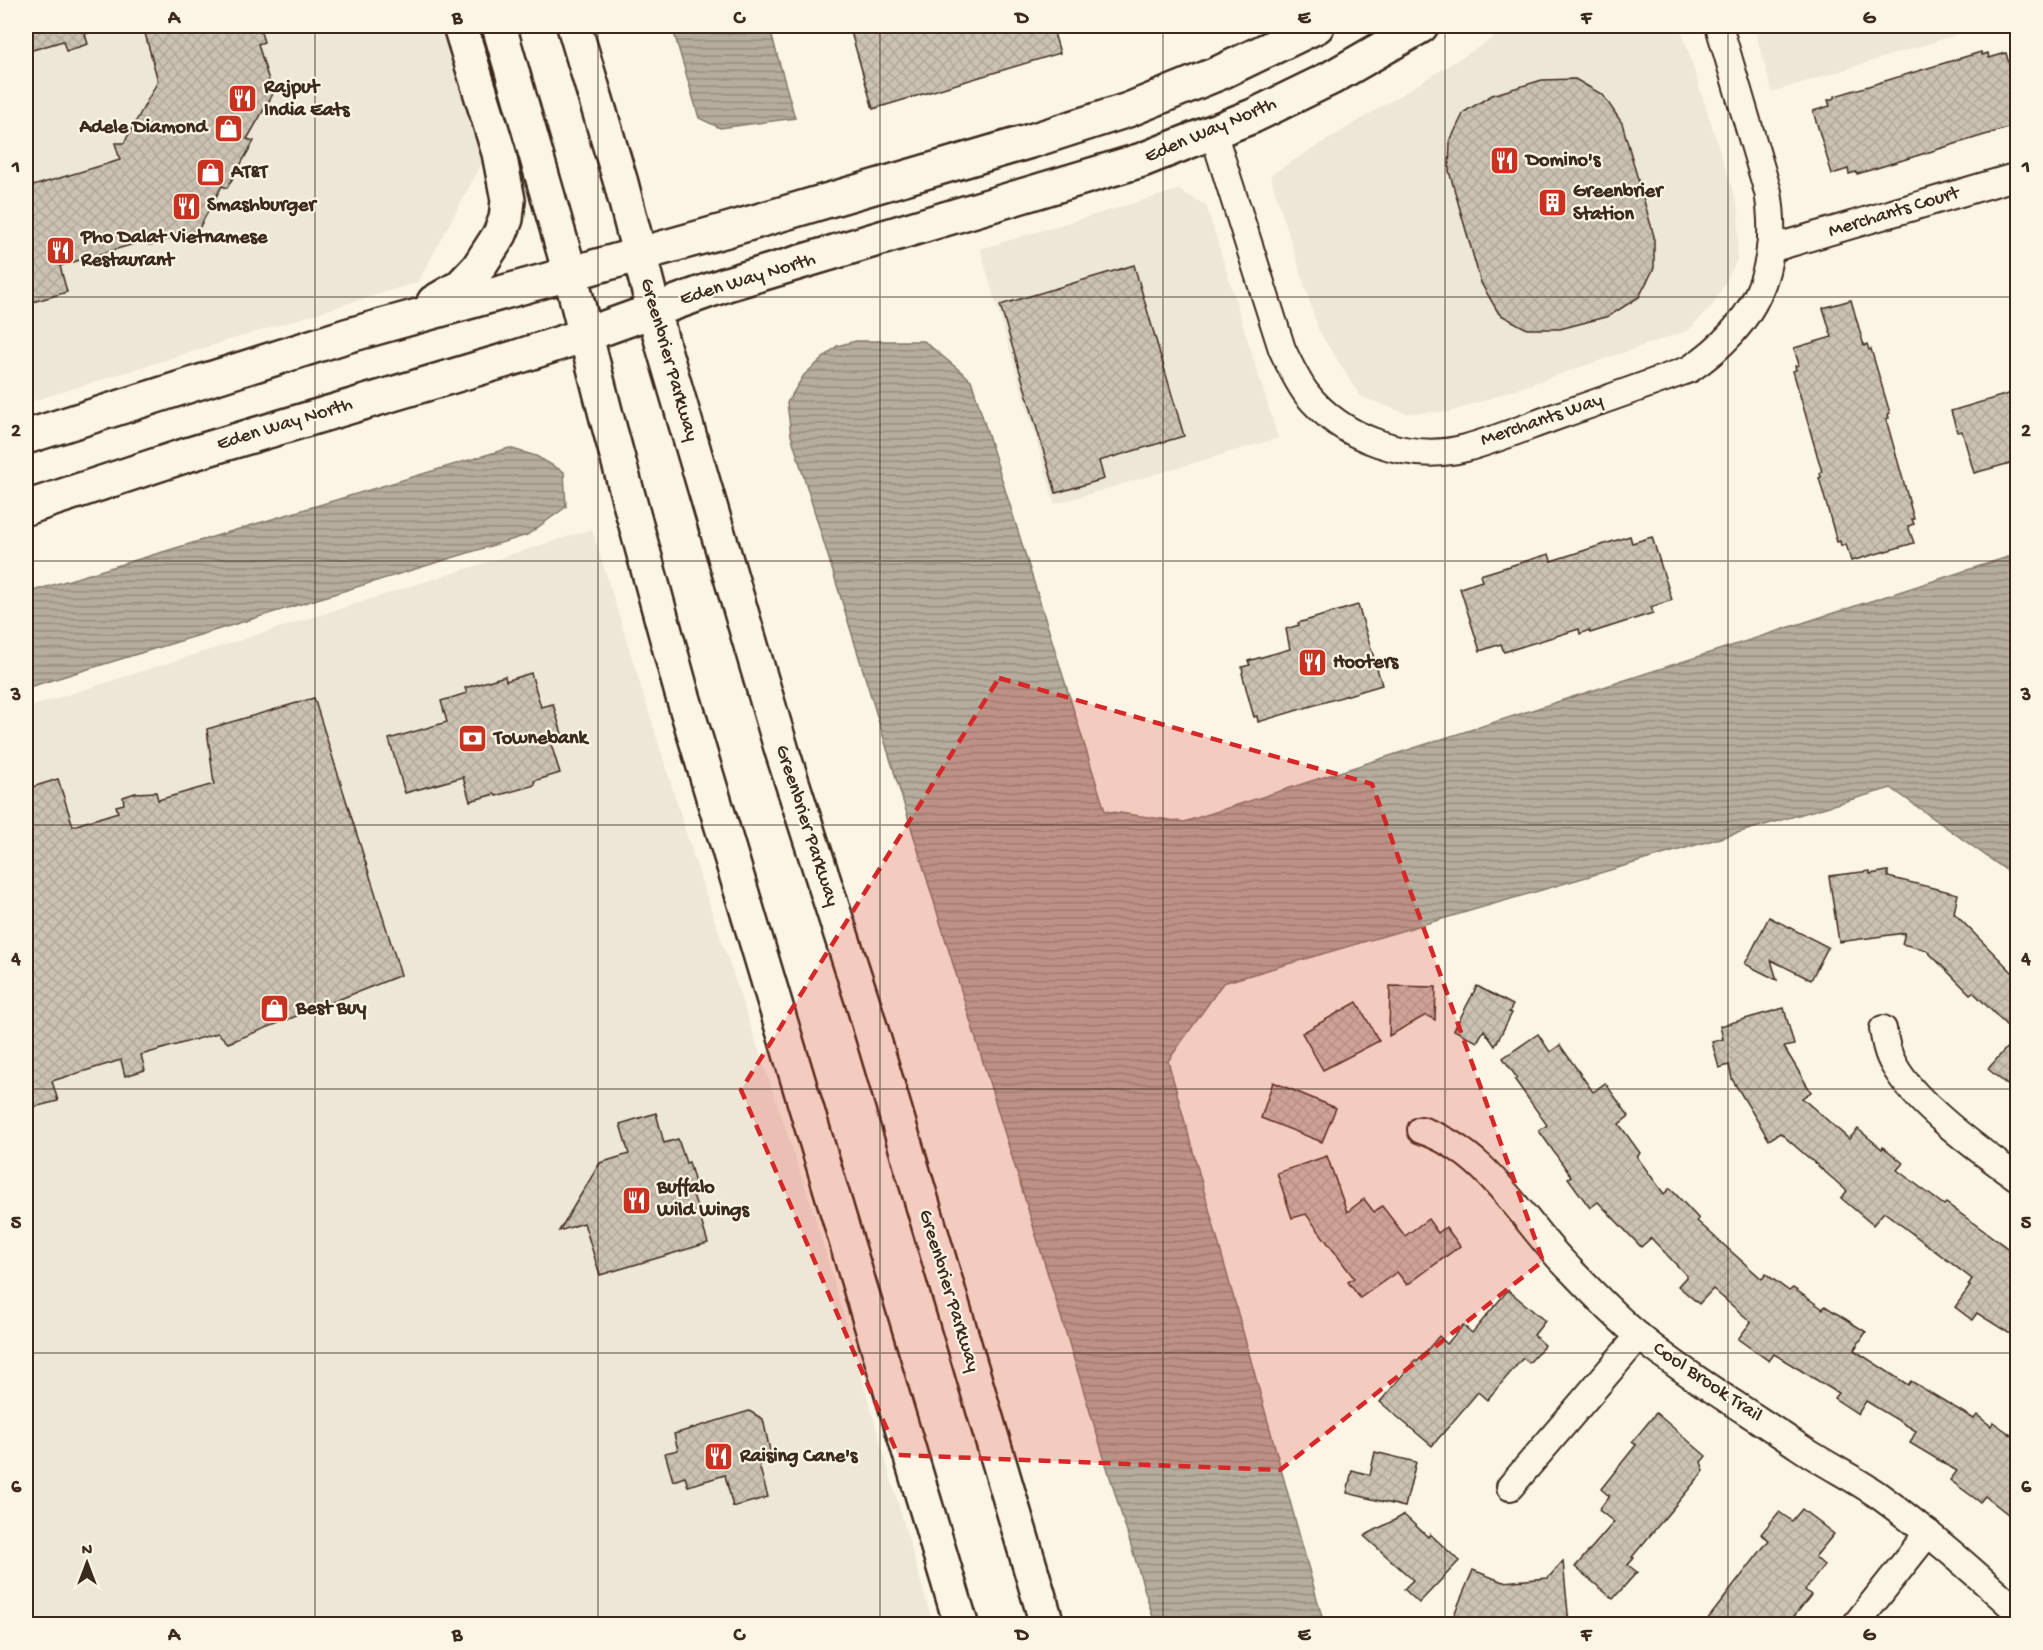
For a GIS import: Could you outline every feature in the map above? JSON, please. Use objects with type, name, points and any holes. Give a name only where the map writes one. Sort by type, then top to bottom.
[{"type":"main road","points":[[405,319],[460,287],[489,252],[506,219],[508,200],[500,153],[460,26]]},
{"type":"main road","points":[[499,26],[570,273],[681,690],[961,1624]]},
{"type":"main road","name":"Greenbrier Parkway","points":[[574,26],[621,183],[663,346],[782,751],[863,1003],[1047,1624]]},
{"type":"main road","points":[[26,437],[285,354],[1035,140],[1128,110],[1219,73],[1317,26]]},
{"type":"main road","name":"Eden Way North","points":[[26,508],[187,455],[518,357],[727,284],[1142,160],[1253,116],[1331,78],[1421,26]]},
{"type":"street","name":"Merchants Way","points":[[1213,132],[1282,349],[1307,394],[1325,412],[1350,430],[1382,446],[1425,452],[1465,448],[1690,369],[1711,354],[1746,318],[1763,282],[1770,249],[1771,212],[1768,192],[1719,26]]},
{"type":"street","name":"Merchants Court","points":[[1770,249],[2018,176]]},
{"type":"street","points":[[1883,1029],[1887,1050],[1907,1086],[1934,1112],[2018,1178]]},
{"type":"street","name":"Cool Brook Trail","points":[[1421,1130],[1462,1152],[1491,1175],[1548,1246],[1639,1336],[1709,1388],[1876,1494],[1961,1560],[2018,1612]]},
{"type":"street","points":[[1510,1487],[1639,1336]]},
{"type":"street","points":[[1856,1624],[1928,1533]]},
{"type":"highlighted area","points":[[999,678],[1372,784],[1543,1261],[1280,1470],[898,1455],[741,1090]]},
{"type":"shaded area","points":[[26,26],[445,26],[482,163],[418,282],[26,403]]},
{"type":"shaded area","points":[[672,26],[769,26],[795,118],[720,128],[699,118]]},
{"type":"shaded area","points":[[1513,26],[1680,26],[1739,211],[1737,260],[1715,302],[1689,330],[1450,412],[1405,413],[1360,396],[1319,331],[1270,175]]},
{"type":"shaded area","points":[[1754,26],[1985,26],[1772,92]]},
{"type":"shaded area","points":[[1178,190],[1206,205],[1278,438],[1055,504],[980,249]]},
{"type":"shaded area","points":[[856,341],[924,341],[971,380],[1105,811],[1184,822],[2017,554],[2017,878],[1891,788],[1223,983],[1168,1061],[1324,1624],[1155,1624],[791,435],[787,403],[804,375],[837,346]]},
{"type":"shaded area","points":[[509,448],[536,456],[564,472],[566,507],[527,535],[26,688],[26,593]]},
{"type":"shaded area","points":[[592,529],[699,874],[814,1213],[933,1624],[26,1624],[26,708]]},
{"type":"building","points":[[26,26],[94,26],[94,31],[85,34],[88,44],[66,51],[63,41],[26,52]]},
{"type":"building","points":[[143,26],[259,26],[264,42],[258,44],[273,94],[247,139],[254,141],[227,188],[222,186],[198,230],[149,245],[147,240],[60,266],[67,292],[26,304],[26,188],[120,160],[115,143],[124,143],[158,81]]},
{"type":"building","points":[[873,26],[1052,26],[1060,53],[873,109],[851,32]]},
{"type":"building","points":[[1981,52],[1982,55],[1988,53],[1989,58],[2006,53],[2018,94],[2018,119],[2009,121],[2011,127],[1857,174],[1856,172],[1849,174],[1848,169],[1832,174],[1813,111],[1830,106],[1828,100],[1835,96]]},
{"type":"building","name":"Greenbrier Station","points":[[1575,79],[1603,95],[1622,123],[1654,236],[1654,268],[1639,297],[1609,316],[1560,329],[1527,329],[1499,314],[1481,283],[1449,171],[1450,141],[1464,112],[1492,95],[1542,80]]},
{"type":"building","points":[[1134,265],[1184,436],[1099,461],[1104,479],[1056,493],[1000,305]]},
{"type":"building","points":[[1851,300],[1864,346],[1867,344],[1869,350],[1871,349],[1890,413],[1889,418],[1886,419],[1914,519],[1912,519],[1914,524],[1908,526],[1914,543],[1851,561],[1846,544],[1841,546],[1840,541],[1837,542],[1819,478],[1822,472],[1793,371],[1796,370],[1795,366],[1799,365],[1794,348],[1832,337],[1823,308]]},
{"type":"building","points":[[2018,391],[2018,461],[1974,473],[1962,431],[1957,432],[1951,411]]},
{"type":"building","points":[[1630,536],[1632,543],[1652,537],[1672,600],[1651,607],[1653,613],[1590,633],[1589,630],[1580,634],[1579,629],[1504,652],[1501,644],[1480,651],[1460,588],[1482,581],[1480,575],[1549,554],[1551,561]]},
{"type":"building","name":"Hooters","points":[[1358,605],[1382,685],[1258,722],[1257,716],[1254,717],[1242,667],[1250,665],[1248,661],[1290,649],[1286,629],[1299,625],[1298,623]]},
{"type":"building","name":"Townebank","points":[[531,673],[541,707],[553,704],[563,737],[550,741],[560,773],[534,781],[535,785],[470,801],[463,777],[405,793],[389,739],[447,722],[441,701],[467,693],[465,688],[505,676],[506,681]]},
{"type":"building","points":[[314,698],[401,975],[228,1043],[218,1033],[141,1055],[145,1070],[125,1076],[121,1060],[52,1081],[58,1101],[26,1109],[26,789],[58,779],[73,826],[118,812],[116,806],[124,804],[123,797],[135,793],[156,792],[158,800],[214,784],[207,729]]},
{"type":"building","points":[[1870,871],[1870,874],[1888,871],[1888,877],[1958,894],[1954,913],[2018,978],[2018,1094],[1988,1069],[2017,1036],[1926,950],[1902,944],[1905,933],[1839,942],[1829,876]]},
{"type":"building","points":[[1769,917],[1828,947],[1811,980],[1771,960],[1777,980],[1745,964]]},
{"type":"building","points":[[1390,986],[1436,987],[1435,1020],[1426,1015],[1389,1036]]},
{"type":"building","points":[[1477,986],[1513,1005],[1509,1012],[1512,1013],[1495,1046],[1484,1030],[1477,1042],[1454,1030]]},
{"type":"building","points":[[1357,1002],[1379,1041],[1323,1070],[1302,1033]]},
{"type":"building","points":[[1784,1008],[1794,1045],[1784,1047],[1811,1092],[1802,1098],[1849,1139],[1858,1129],[1882,1149],[1883,1147],[1903,1163],[1897,1170],[2018,1256],[2018,1339],[1977,1313],[1972,1320],[1955,1307],[1970,1286],[1968,1285],[1972,1279],[1884,1212],[1873,1225],[1841,1198],[1847,1191],[1780,1133],[1769,1140],[1732,1079],[1729,1065],[1719,1068],[1712,1042],[1723,1039],[1720,1026]]},
{"type":"building","points":[[1538,1034],[1550,1052],[1560,1045],[1593,1092],[1605,1083],[1629,1116],[1619,1124],[1640,1153],[1637,1157],[1664,1194],[1670,1188],[1699,1219],[1697,1221],[1762,1279],[1766,1274],[1789,1291],[1793,1288],[1823,1309],[1825,1306],[1866,1332],[1854,1350],[1908,1385],[1911,1381],[1974,1419],[1977,1415],[1991,1426],[1993,1422],[2018,1440],[2018,1522],[1985,1496],[1980,1502],[1950,1480],[1957,1471],[1910,1443],[1916,1431],[1866,1401],[1858,1414],[1834,1398],[1838,1393],[1774,1354],[1769,1361],[1738,1339],[1751,1322],[1713,1289],[1699,1304],[1678,1286],[1687,1276],[1651,1238],[1641,1247],[1598,1202],[1590,1208],[1568,1178],[1571,1176],[1539,1131],[1547,1125],[1515,1080],[1517,1078],[1503,1058]]},
{"type":"building","points":[[1273,1082],[1336,1108],[1322,1142],[1261,1118]]},
{"type":"building","name":"Buffalo Wild Wings","points":[[656,1113],[664,1143],[678,1139],[686,1163],[689,1162],[697,1190],[692,1191],[708,1243],[600,1275],[584,1223],[559,1231],[600,1163],[629,1154],[620,1124]]},
{"type":"building","points":[[1327,1156],[1347,1212],[1364,1199],[1374,1212],[1382,1206],[1405,1236],[1428,1219],[1438,1233],[1446,1227],[1460,1246],[1407,1285],[1397,1272],[1360,1298],[1348,1282],[1354,1278],[1306,1214],[1292,1218],[1277,1173]]},
{"type":"building","points":[[1508,1290],[1545,1321],[1534,1335],[1545,1345],[1529,1363],[1523,1358],[1487,1400],[1478,1392],[1432,1446],[1380,1402],[1415,1360],[1417,1362],[1439,1336],[1447,1344],[1463,1325],[1472,1333]]},
{"type":"building","name":"Raising Cane's","points":[[749,1411],[763,1419],[772,1460],[759,1465],[768,1497],[733,1507],[725,1475],[688,1486],[685,1477],[673,1481],[665,1453],[678,1450],[674,1434]]},
{"type":"building","points":[[1656,1413],[1706,1456],[1701,1462],[1704,1471],[1632,1557],[1634,1558],[1628,1565],[1637,1572],[1613,1599],[1575,1567],[1614,1522],[1599,1510],[1609,1496],[1601,1489],[1636,1445],[1632,1442]]},
{"type":"building","points":[[1375,1452],[1416,1462],[1405,1507],[1347,1493],[1352,1470],[1370,1475]]},
{"type":"building","points":[[1802,1509],[1834,1534],[1815,1557],[1824,1565],[1805,1590],[1811,1595],[1788,1624],[1704,1624],[1769,1540],[1761,1534],[1779,1512],[1792,1521]]},
{"type":"building","points":[[1404,1515],[1428,1537],[1430,1534],[1459,1561],[1419,1603],[1404,1589],[1413,1580],[1364,1536]]},
{"type":"building","points":[[1563,1561],[1569,1624],[1450,1624],[1473,1570],[1503,1582],[1548,1578]]},
{"type":"place","name":"Rajput India Eats","points":[[243,99]]},
{"type":"place","name":"Adele Diamond","points":[[228,128]]},
{"type":"place","name":"Domino's","points":[[1505,161]]},
{"type":"place","name":"AT&T","points":[[210,173]]},
{"type":"place","name":"Greenbrier Station","points":[[1552,203]]},
{"type":"place","name":"Smashburger","points":[[186,206]]},
{"type":"place","name":"Pho Dalat Vietnamese Restaurant","points":[[60,250]]},
{"type":"place","name":"Hooters","points":[[1312,663]]},
{"type":"place","name":"Townebank","points":[[473,739]]},
{"type":"place","name":"Best Buy","points":[[275,1009]]},
{"type":"place","name":"Buffalo Wild Wings","points":[[636,1200]]},
{"type":"place","name":"Raising Cane's","points":[[719,1457]]}]
